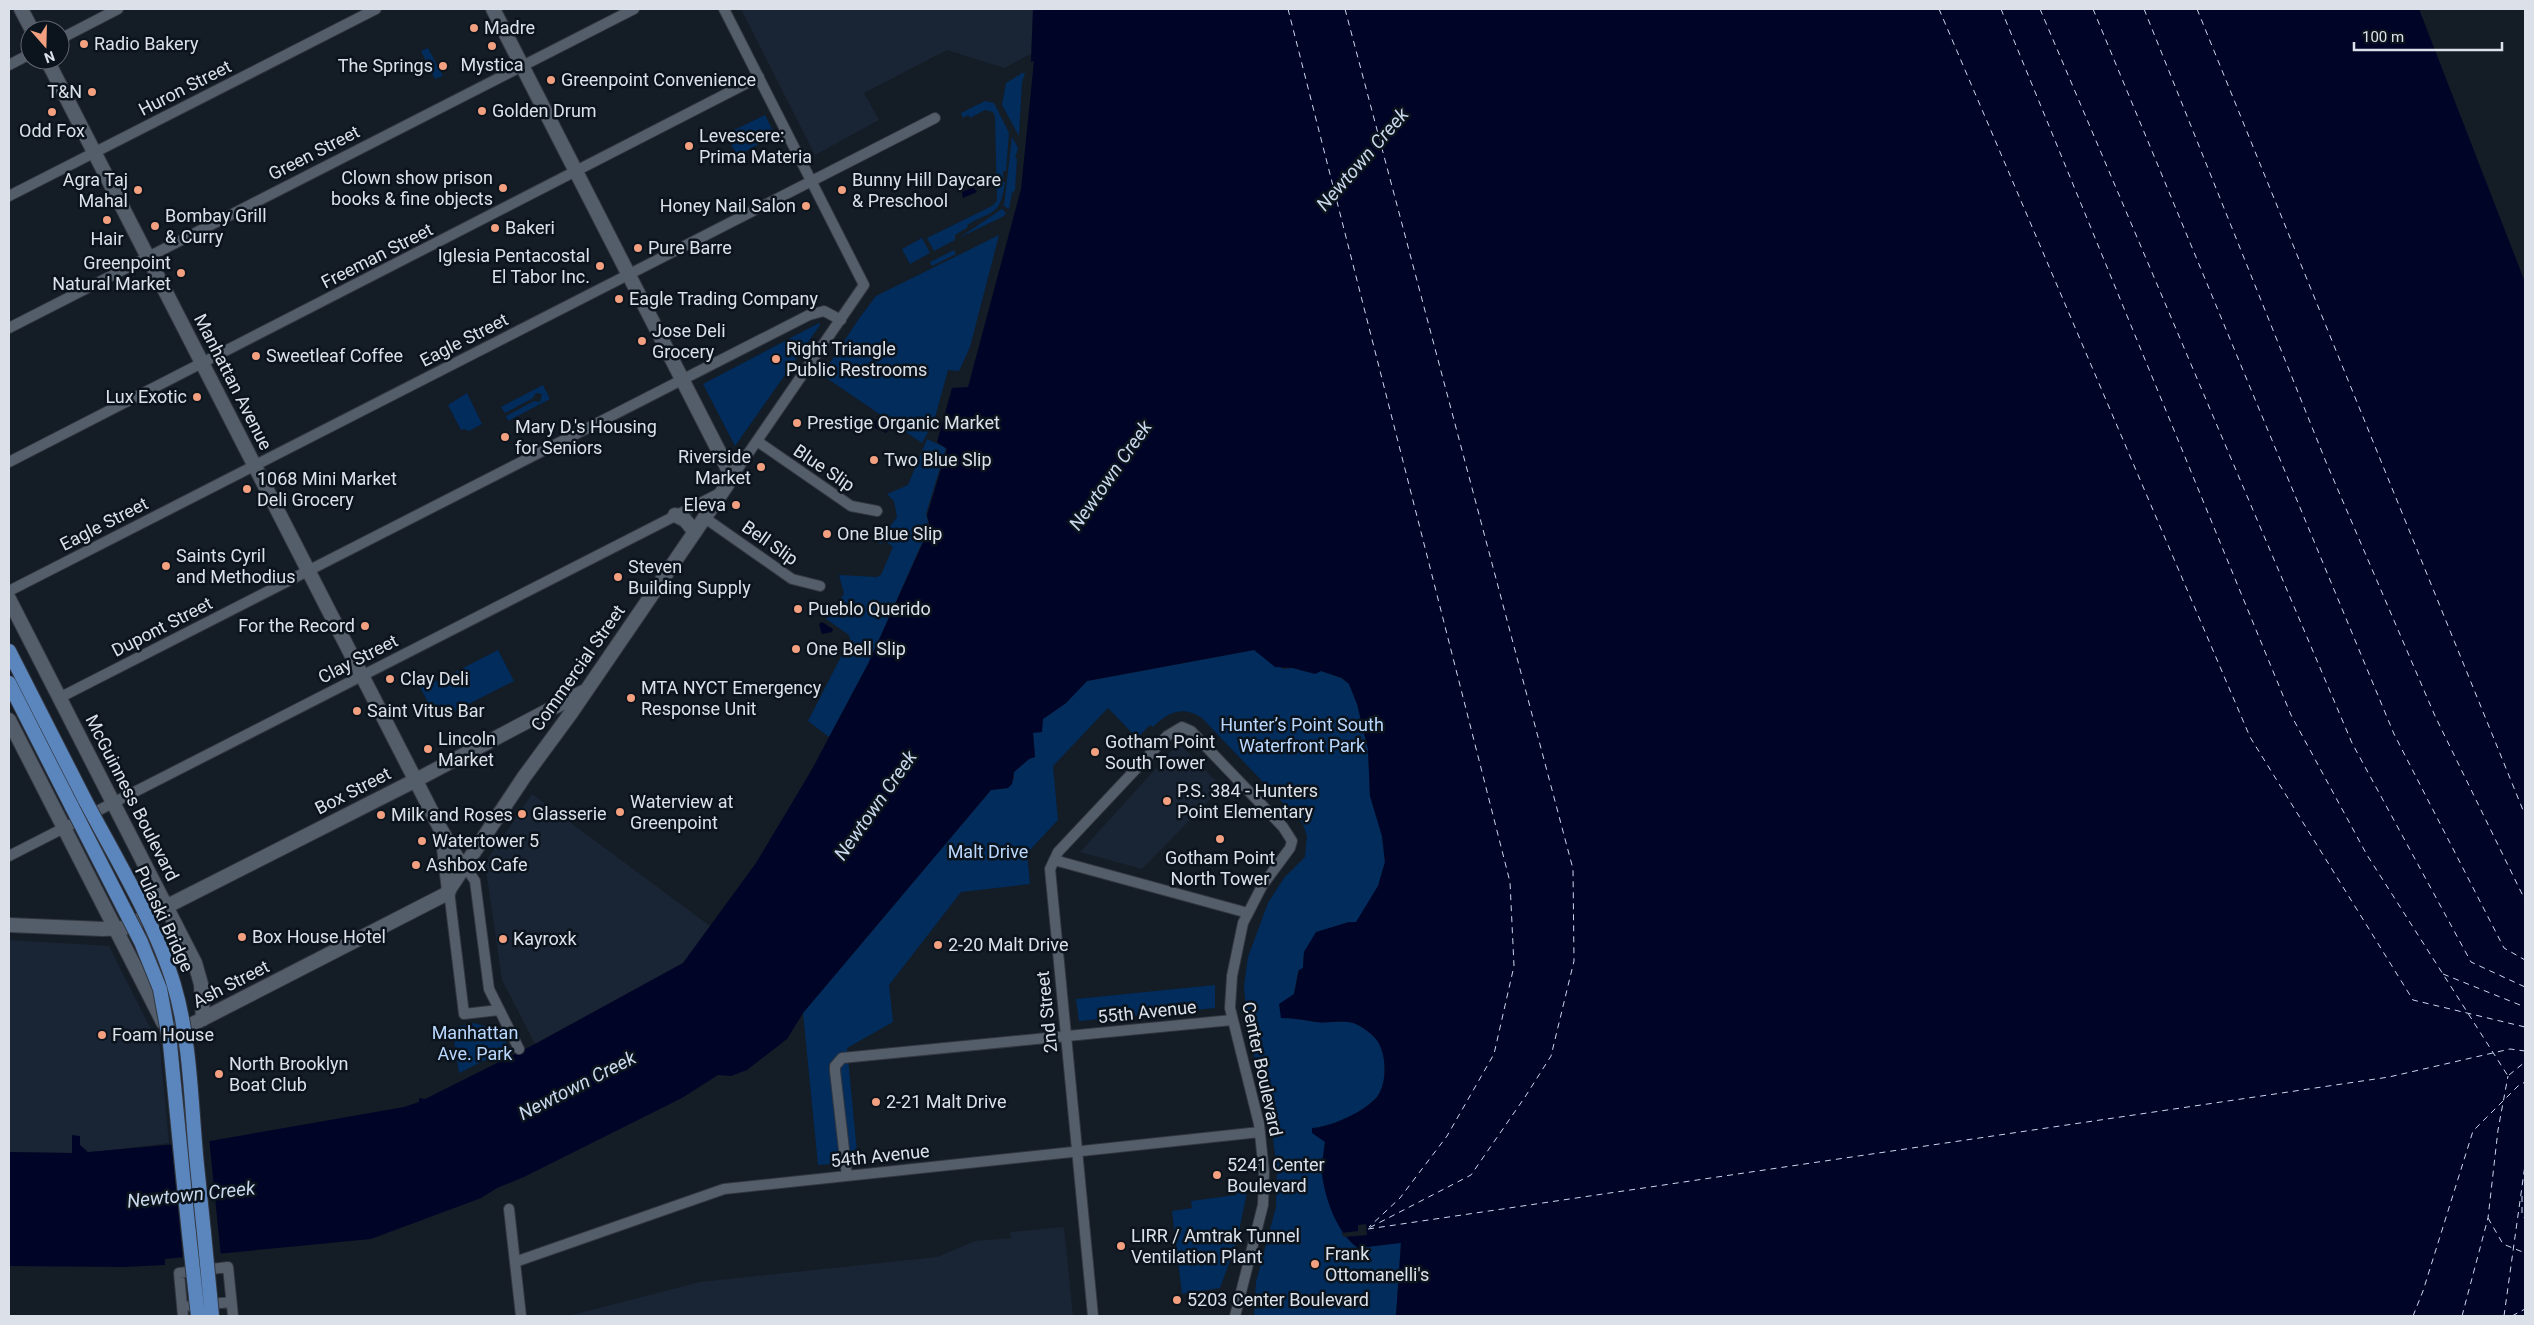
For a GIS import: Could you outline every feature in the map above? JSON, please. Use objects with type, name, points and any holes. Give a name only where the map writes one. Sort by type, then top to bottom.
[{"type":"main road","name":"Pulaski Bridge","points":[[9,652],[154,935],[178,1001],[185,1042],[212,1316]]},
{"type":"main road","name":"Pulaski Bridge","points":[[9,683],[141,942],[154,972],[164,1004],[170,1044],[198,1316]]},
{"type":"street","points":[[70,34],[118,9]]},
{"type":"street","name":"Huron Street","points":[[9,196],[376,9]]},
{"type":"street","points":[[493,9],[732,477]]},
{"type":"street","name":"Green Street","points":[[9,328],[634,9]]},
{"type":"street","points":[[724,9],[812,180]]},
{"type":"street","name":"Manhattan Avenue","points":[[52,70],[462,871],[476,881],[489,989],[519,1049]]},
{"type":"street","name":"Freeman Street","points":[[9,462],[759,77]]},
{"type":"street","name":"Eagle Street","points":[[9,591],[935,118]]},
{"type":"street","name":"Commercial Street","points":[[462,871],[864,285],[812,180]]},
{"type":"street","name":"Dupont Street","points":[[59,698],[814,312],[824,310],[841,320]]},
{"type":"street","name":"Blue Slip","points":[[758,441],[851,506],[877,511]]},
{"type":"street","name":"Clay Street","points":[[9,856],[722,492]]},
{"type":"street","points":[[675,515],[685,520],[695,532]]},
{"type":"street","name":"Bell Slip","points":[[705,518],[792,579],[820,586]]},
{"type":"street","name":"McGuinness Boulevard","points":[[9,599],[197,969],[202,993],[203,1019]]},
{"type":"street","name":"Box Street","points":[[115,929],[138,921],[167,907],[584,692]]},
{"type":"street","points":[[531,721],[546,728],[549,742]]},
{"type":"street","points":[[9,722],[115,929],[9,925]]},
{"type":"street","name":"Center Boulevard","points":[[1054,860],[1058,852],[1167,736],[1182,727],[1190,731],[1224,765],[1283,827],[1292,841],[1290,848],[1262,886],[1248,913],[1237,946],[1232,976],[1230,1008],[1260,1132],[1264,1172],[1262,1206],[1235,1316]]},
{"type":"street","name":"Manhattan Avenue","points":[[440,828],[464,1014],[499,1010]]},
{"type":"street","points":[[1054,860],[1248,913]]},
{"type":"street","name":"2nd Street","points":[[1054,860],[1050,871],[1093,1316]]},
{"type":"street","name":"Ash Street","points":[[115,929],[163,1022],[171,1030],[185,1028],[440,898],[449,891],[462,871]]},
{"type":"street","name":"55th Avenue","points":[[1066,1036],[1232,1020]]},
{"type":"street","points":[[847,1176],[835,1071],[842,1058],[1066,1036]]},
{"type":"street","name":"54th Avenue","points":[[515,1262],[715,1191],[1260,1132]]},
{"type":"street","points":[[509,1209],[521,1316]]},
{"type":"street","points":[[231,1302],[183,1312],[178,1273],[228,1268],[233,1316]]},
{"type":"shaded area","points":[[741,9],[1033,9],[1031,54],[1004,68],[947,50],[864,93],[879,120],[815,155]]},
{"type":"shaded area","name":"P.S. 384 - Hunters Point Elementary","points":[[1179,743],[1222,787],[1142,869],[1080,852]]},
{"type":"shaded area","points":[[532,794],[710,926],[683,963],[535,1044],[502,980],[485,863]]},
{"type":"shaded area","points":[[9,940],[109,946],[160,1047],[169,1143],[88,1153],[72,1136],[72,1153],[9,1152]]},
{"type":"shaded area","points":[[1064,1227],[1073,1316],[568,1316],[700,1282],[937,1257],[975,1241],[1011,1238],[1010,1232]]},
{"type":"green space","points":[[428,48],[443,76],[435,79],[421,51]]},
{"type":"green space","points":[[1025,73],[1022,82],[1019,136],[1002,105],[1006,83]]},
{"type":"green space","points":[[985,101],[994,103],[1009,133],[1006,171],[1003,171],[1003,182],[1005,182],[1003,194],[993,211],[967,225],[968,227],[955,235],[955,240],[934,251],[927,238],[992,206],[997,201],[995,117],[993,112],[985,110],[970,118],[968,115],[963,118],[961,113]]},
{"type":"green space","points":[[765,115],[775,135],[737,156],[726,134]]},
{"type":"green space","points":[[1012,137],[1018,148],[1015,158],[1017,159],[1015,190],[1012,193],[1009,209],[1004,206]]},
{"type":"green space","points":[[1002,209],[1006,213],[1004,216],[959,238]]},
{"type":"green space","points":[[999,235],[970,347],[959,371],[948,370],[934,421],[922,443],[822,375],[876,296]]},
{"type":"green space","points":[[922,238],[930,253],[910,264],[902,249]]},
{"type":"green space","points":[[954,250],[956,254],[932,266],[930,262]]},
{"type":"green space","points":[[819,323],[820,325],[735,446],[703,384]]},
{"type":"green space","points":[[543,385],[550,399],[508,421],[506,416],[534,401],[540,402],[542,394],[536,393],[533,398],[505,413],[501,407]]},
{"type":"green space","points":[[467,393],[482,424],[469,431],[461,430],[448,405]]},
{"type":"green space","points":[[927,439],[946,448],[926,514],[929,527],[869,662],[829,737],[808,721],[850,639],[849,635],[826,619],[844,594],[839,575],[877,577],[881,575],[893,547],[884,540],[880,545],[879,542],[897,517],[894,501],[887,494],[908,485]]},
{"type":"green space","points":[[498,650],[514,681],[437,720],[419,685],[434,677],[436,682]]},
{"type":"green space","name":"Hunter’s Point South Waterfront Park","points":[[1254,650],[1283,669],[1293,668],[1308,672],[1321,671],[1341,678],[1349,684],[1357,704],[1368,749],[1370,796],[1382,836],[1385,862],[1378,886],[1356,923],[1349,922],[1316,933],[1304,952],[1303,968],[1298,971],[1294,994],[1282,1018],[1353,1023],[1372,1035],[1381,1048],[1385,1070],[1383,1085],[1377,1097],[1364,1108],[1347,1118],[1329,1125],[1313,1128],[1325,1142],[1322,1166],[1324,1184],[1338,1225],[1344,1234],[1358,1248],[1401,1242],[1396,1316],[1254,1316],[1256,1282],[1276,1207],[1277,1172],[1271,1120],[1248,1032],[1244,986],[1248,957],[1268,903],[1284,878],[1305,857],[1307,836],[1303,824],[1202,718],[1188,712],[1176,712],[1164,717],[1153,727],[1150,725],[1137,738],[1108,708],[1053,766],[1058,820],[1027,853],[1030,884],[961,892],[889,985],[893,1022],[847,1048],[858,1162],[818,1165],[803,1013],[991,790],[1008,788],[1014,779],[1014,772],[1029,759],[1035,757],[1033,732],[1042,727],[1043,719],[1066,703],[1087,681]]},
{"type":"green space","points":[[1215,985],[1215,1008],[1079,1021],[1076,999]]},
{"type":"green space","name":"Manhattan Ave. Park","points":[[474,1023],[498,1030],[510,1048],[459,1073],[452,1028]]},
{"type":"green space","points":[[1247,1192],[1237,1241],[1220,1288],[1182,1294],[1172,1211],[1192,1208],[1191,1201]]},
{"type":"water","name":"Newtown Creek","points":[[1033,9],[2419,9],[2525,282],[2525,1316],[1396,1316],[1401,1243],[1358,1248],[1344,1234],[1333,1215],[1326,1194],[1322,1174],[1325,1142],[1312,1133],[1312,1128],[1328,1125],[1347,1118],[1364,1108],[1377,1097],[1383,1085],[1385,1070],[1381,1048],[1372,1035],[1353,1023],[1281,1018],[1279,1004],[1294,994],[1299,970],[1303,968],[1304,952],[1316,932],[1349,922],[1356,922],[1378,886],[1385,862],[1382,836],[1370,796],[1368,749],[1357,704],[1349,684],[1342,678],[1321,671],[1315,674],[1293,668],[1275,667],[1254,650],[1087,681],[1066,703],[1043,719],[1042,732],[1033,733],[1035,757],[1029,759],[1014,772],[1012,784],[1008,788],[991,790],[803,1013],[787,1039],[747,1070],[731,1076],[718,1075],[682,1098],[524,1177],[497,1188],[481,1198],[371,1239],[165,1259],[165,1265],[123,1267],[9,1266],[9,1152],[72,1153],[72,1135],[80,1136],[80,1145],[88,1152],[210,1141],[404,1107],[419,1102],[419,1098],[425,1099],[535,1044],[683,963],[756,863],[811,771],[868,664],[930,527],[927,515],[947,449],[937,442],[952,388],[968,387],[1021,189],[1034,61],[1031,62]]},
{"type":"water","points":[[973,187],[977,192],[963,198],[962,192]]},
{"type":"water","points":[[879,419],[891,427],[886,433],[875,428],[874,421]]},
{"type":"water","points":[[822,622],[833,629],[832,632],[822,634],[819,624]]},
{"type":"pier","points":[[209,1138],[221,1257],[183,1260],[171,1140]]},
{"type":"pier","points":[[1366,1224],[1367,1235],[1344,1237],[1341,1233],[1358,1231],[1358,1225]]},
{"type":"ferry route","points":[[1288,9],[1510,882],[1514,966],[1494,1054],[1447,1136],[1400,1198],[1369,1227]]},
{"type":"ferry route","points":[[1345,9],[1573,869],[1574,961],[1551,1056],[1471,1175],[1367,1229]]},
{"type":"ferry route","points":[[1939,9],[2250,737],[2413,1000],[2525,1027]]},
{"type":"ferry route","points":[[2001,9],[2291,715],[2367,855],[2508,1076]]},
{"type":"ferry route","points":[[2040,9],[2352,743],[2471,962],[2525,987]]},
{"type":"ferry route","points":[[2093,9],[2394,734],[2504,948],[2525,960]]},
{"type":"ferry route","points":[[2144,9],[2326,462],[2435,716],[2525,900]]},
{"type":"ferry route","points":[[2197,9],[2525,815]]},
{"type":"ferry route","points":[[2443,974],[2525,1007]]},
{"type":"ferry route","points":[[1368,1229],[2389,1077],[2510,1049],[2525,1051]]},
{"type":"ferry route","points":[[2509,1075],[2525,1062]]},
{"type":"ferry route","points":[[2462,1316],[2488,1218],[2498,1130],[2508,1076]]},
{"type":"ferry route","points":[[2413,1316],[2423,1291],[2473,1131],[2518,1086],[2525,1082]]},
{"type":"ferry route","points":[[2504,1316],[2525,1165]]},
{"type":"ferry route","points":[[2522,1196],[2522,1214],[2525,1219]]},
{"type":"ferry route","points":[[2488,1218],[2503,1244],[2525,1253]]},
{"type":"ferry route","points":[[2512,1316],[2525,1309]]},
{"type":"place","name":"Madre","points":[[474,28]]},
{"type":"place","name":"Radio Bakery","points":[[84,44]]},
{"type":"place","name":"Mystica","points":[[492,46]]},
{"type":"place","name":"The Springs","points":[[443,66]]},
{"type":"place","name":"Greenpoint Convenience","points":[[551,80]]},
{"type":"place","name":"T&N","points":[[92,92]]},
{"type":"place","name":"Golden Drum","points":[[482,111]]},
{"type":"place","name":"Odd Fox","points":[[52,112]]},
{"type":"place","name":"Levescere: Prima Materia","points":[[689,146]]},
{"type":"place","name":"Clown show prison books & fine objects","points":[[503,188]]},
{"type":"place","name":"Agra Taj Mahal","points":[[138,190]]},
{"type":"place","name":"Bunny Hill Daycare & Preschool","points":[[842,190]]},
{"type":"place","name":"Honey Nail Salon","points":[[806,206]]},
{"type":"place","name":"Hair","points":[[107,220]]},
{"type":"place","name":"Bombay Grill & Curry","points":[[155,226]]},
{"type":"place","name":"Bakeri","points":[[495,228]]},
{"type":"place","name":"Pure Barre","points":[[638,248]]},
{"type":"place","name":"Iglesia Pentacostal El Tabor Inc.","points":[[600,266]]},
{"type":"place","name":"Greenpoint Natural Market","points":[[181,273]]},
{"type":"place","name":"Eagle Trading Company","points":[[619,299]]},
{"type":"place","name":"Jose Deli Grocery","points":[[642,341]]},
{"type":"place","name":"Sweetleaf Coffee","points":[[256,356]]},
{"type":"place","name":"Right Triangle Public Restrooms","points":[[776,359]]},
{"type":"place","name":"Lux Exotic","points":[[197,397]]},
{"type":"place","name":"Prestige Organic Market","points":[[797,423]]},
{"type":"place","name":"Mary D.'s Housing for Seniors","points":[[505,437]]},
{"type":"place","name":"Two Blue Slip","points":[[874,460]]},
{"type":"place","name":"Riverside Market","points":[[761,467]]},
{"type":"place","name":"1068 Mini Market Deli Grocery","points":[[247,489]]},
{"type":"place","name":"Eleva","points":[[736,505]]},
{"type":"place","name":"One Blue Slip","points":[[827,534]]},
{"type":"place","name":"Saints Cyril and Methodius","points":[[166,566]]},
{"type":"place","name":"Steven Building Supply","points":[[618,577]]},
{"type":"place","name":"Pueblo Querido","points":[[798,609]]},
{"type":"place","name":"For the Record","points":[[365,626]]},
{"type":"place","name":"One Bell Slip","points":[[796,649]]},
{"type":"place","name":"Clay Deli","points":[[390,679]]},
{"type":"place","name":"MTA NYCT Emergency Response Unit","points":[[631,698]]},
{"type":"place","name":"Saint Vitus Bar","points":[[357,711]]},
{"type":"place","name":"Lincoln Market","points":[[428,749]]},
{"type":"place","name":"Gotham Point South Tower","points":[[1095,752]]},
{"type":"place","name":"P.S. 384 - Hunters Point Elementary","points":[[1167,801]]},
{"type":"place","name":"Waterview at Greenpoint","points":[[620,812]]},
{"type":"place","name":"Glasserie","points":[[522,814]]},
{"type":"place","name":"Milk and Roses","points":[[381,815]]},
{"type":"place","name":"Gotham Point North Tower","points":[[1220,839]]},
{"type":"place","name":"Watertower 5","points":[[422,841]]},
{"type":"place","name":"Ashbox Cafe","points":[[416,865]]},
{"type":"place","name":"Box House Hotel","points":[[242,937]]},
{"type":"place","name":"Kayroxk","points":[[503,939]]},
{"type":"place","name":"2-20 Malt Drive","points":[[938,945]]},
{"type":"place","name":"Foam House","points":[[102,1035]]},
{"type":"place","name":"North Brooklyn Boat Club","points":[[219,1074]]},
{"type":"place","name":"2-21 Malt Drive","points":[[876,1102]]},
{"type":"place","name":"5241 Center Boulevard","points":[[1217,1175]]},
{"type":"place","name":"LIRR / Amtrak Tunnel Ventilation Plant","points":[[1121,1246]]},
{"type":"place","name":"Frank Ottomanelli's","points":[[1315,1264]]},
{"type":"place","name":"5203 Center Boulevard","points":[[1177,1300]]},
{"type":"park label","name":"Malt Drive","points":[[988,852]]}]
